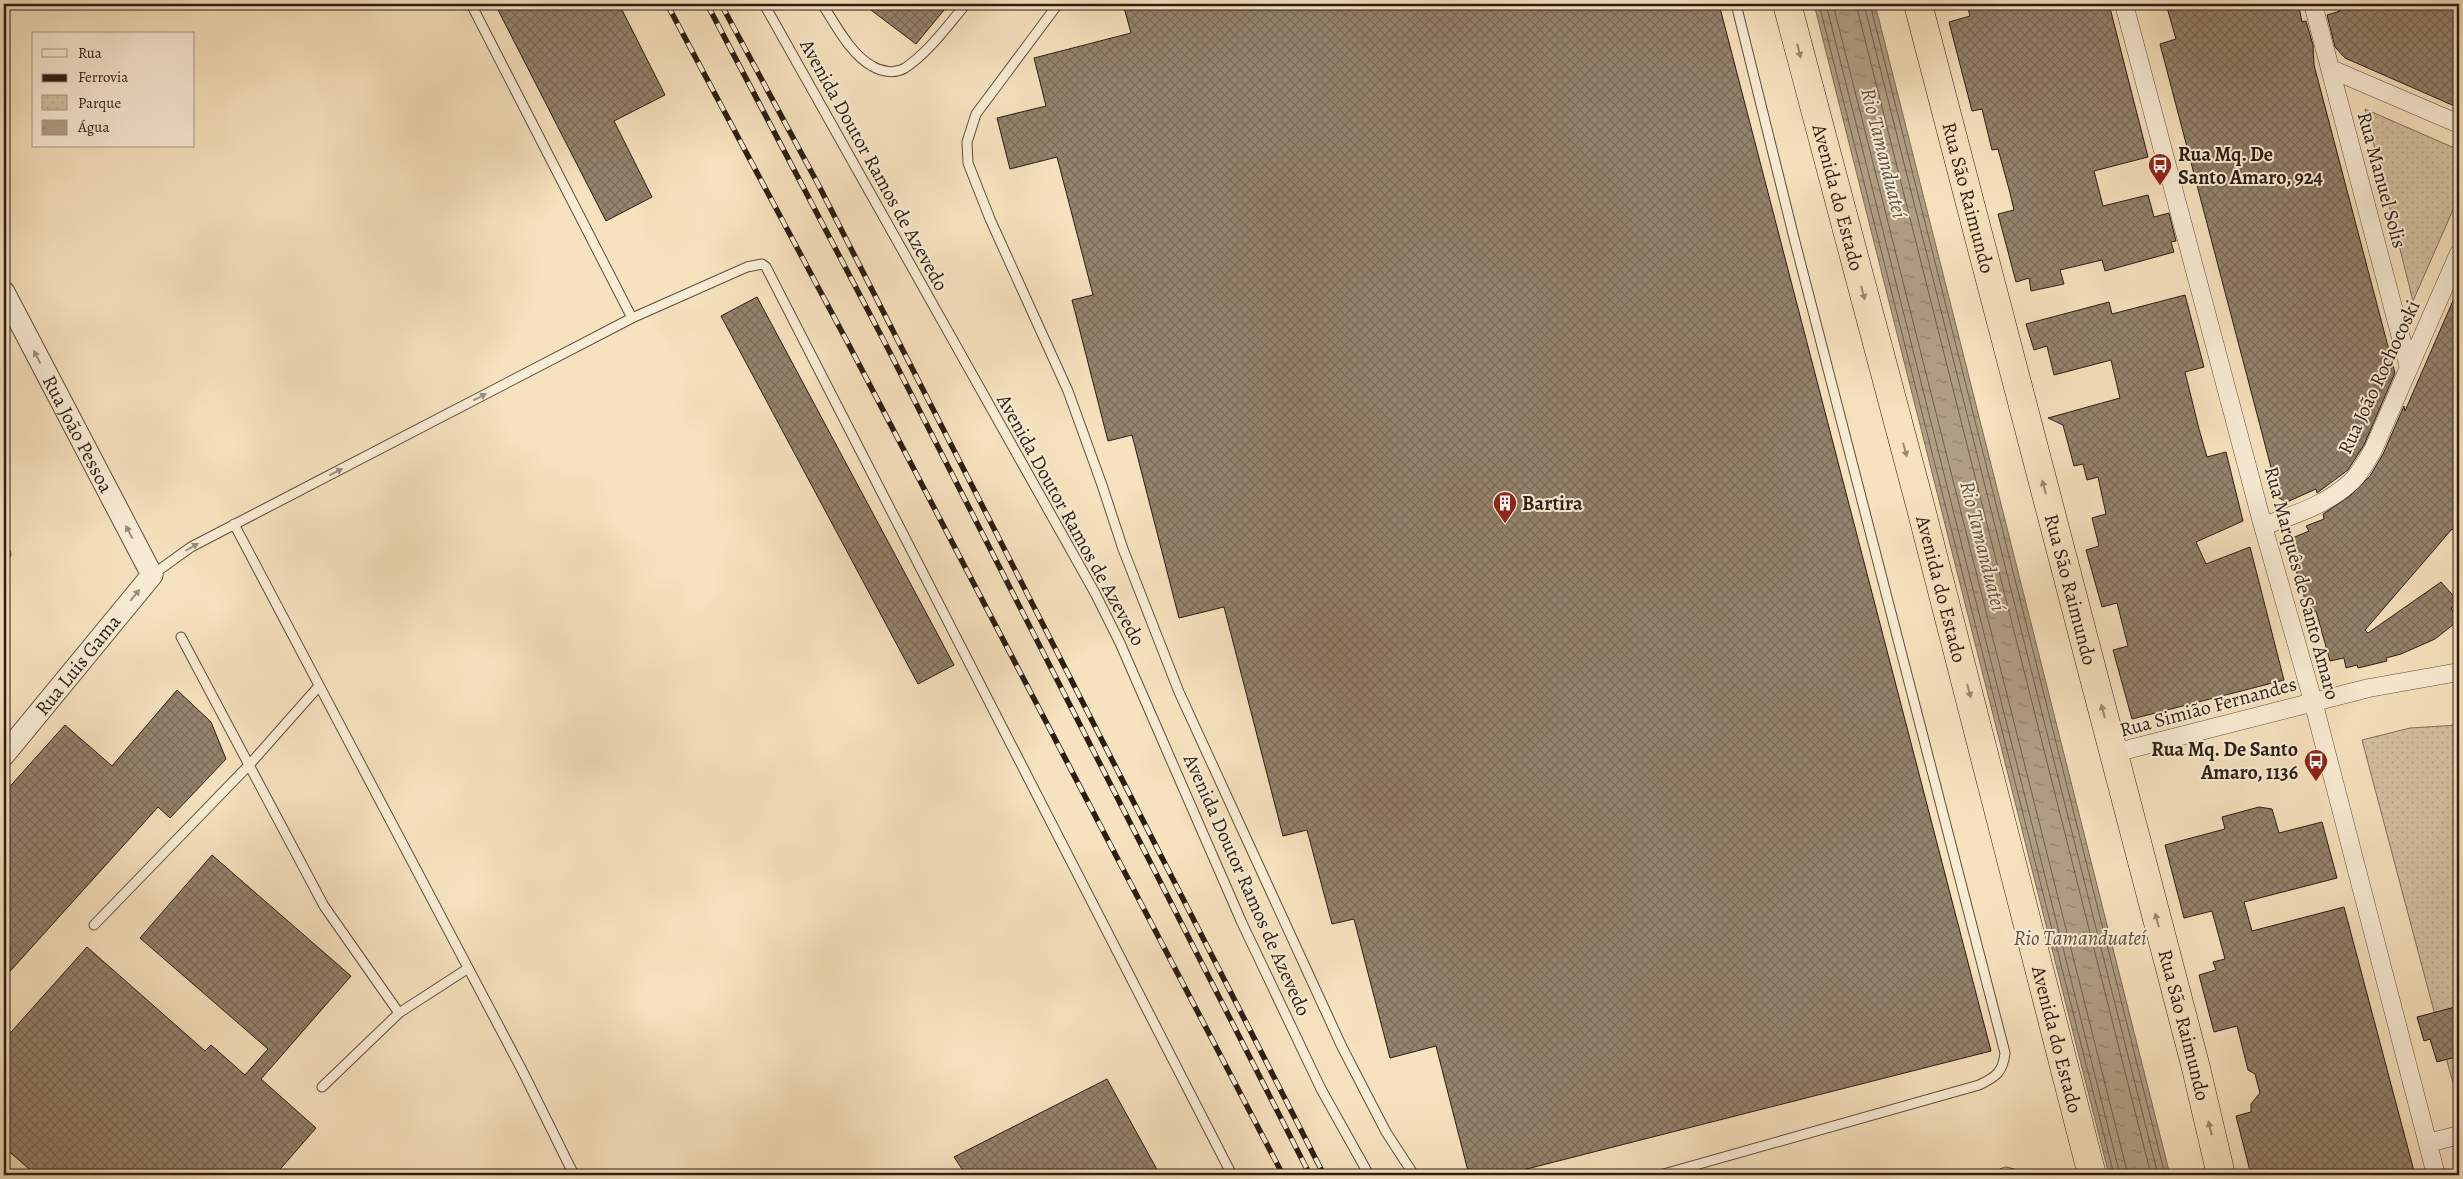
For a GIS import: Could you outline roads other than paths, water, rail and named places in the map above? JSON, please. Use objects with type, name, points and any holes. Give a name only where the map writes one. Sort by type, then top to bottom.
[{"type":"highway","name":"Avenida do Estado","points":[[1787,4],[1927,530],[2092,1175]]},
{"type":"highway","name":"Rua São Raimundo","points":[[1918,4],[2114,753],[2221,1175]]},
{"type":"street","name":"Rua Marquês de Santo Amaro","points":[[2124,4],[2263,526],[2313,702],[2436,1175]]},
{"type":"street","name":"Rua Manuel Solis","points":[[2313,4],[2409,368]]},
{"type":"street","points":[[2331,69],[2459,124]]},
{"type":"street","name":"Rua João Rochocoski","points":[[2263,526],[2300,513],[2326,500],[2353,480],[2373,450],[2459,253]]},
{"type":"street","name":"Rua João Pessoa","points":[[6,304],[152,575]]},
{"type":"street","name":"Rua Luis Gama","points":[[4,755],[152,575]]},
{"type":"street","name":"Rua Simião Fernandes","points":[[2114,753],[2368,688],[2459,672]]},
{"type":"street","points":[[2428,1143],[2459,1135]]},
{"type":"lane","points":[[471,4],[632,318]]},
{"type":"lane","name":"Avenida Doutor Ramos de Azevedo","points":[[764,4],[1095,593],[1120,644],[1242,923],[1321,1090],[1369,1175]]},
{"type":"lane","points":[[822,4],[854,49],[871,66],[886,72],[904,68],[932,44],[966,4]]},
{"type":"lane","points":[[1058,4],[976,114],[968,142],[968,163],[990,219],[1068,391],[1123,550],[1179,692],[1342,1047],[1386,1132],[1414,1175]]},
{"type":"lane","points":[[1660,1175],[1979,1085],[1995,1078],[2003,1067],[2005,1053],[1794,238],[1736,4]]},
{"type":"lane","points":[[152,575],[191,547],[632,318],[747,267],[758,263],[766,267],[1232,1175]]},
{"type":"lane","points":[[234,524],[523,1072],[574,1175]]},
{"type":"lane","points":[[181,637],[324,906],[399,1014]]},
{"type":"lane","points":[[94,925],[250,764],[319,686]]},
{"type":"lane","points":[[322,1087],[399,1014],[467,969]]},
{"type":"lane","points":[[1999,1175],[2006,1172],[2017,1175]]},
{"type":"water","name":"Rio Tamanduateí","points":[[1814,4],[1875,4],[2170,1175],[2109,1175]]},
{"type":"railway","points":[[667,4],[850,347],[1283,1175]]},
{"type":"railway","points":[[707,4],[884,341],[1310,1175]]},
{"type":"railway","points":[[721,4],[818,184],[1324,1175]]},
{"type":"place","name":"Rua Mq. De Santo Amaro, 924","points":[[2160,186]]},
{"type":"place","name":"Bartira","points":[[1505,524]]},
{"type":"place","name":"Rua Mq. De Santo Amaro, 1136","points":[[2316,782]]}]
